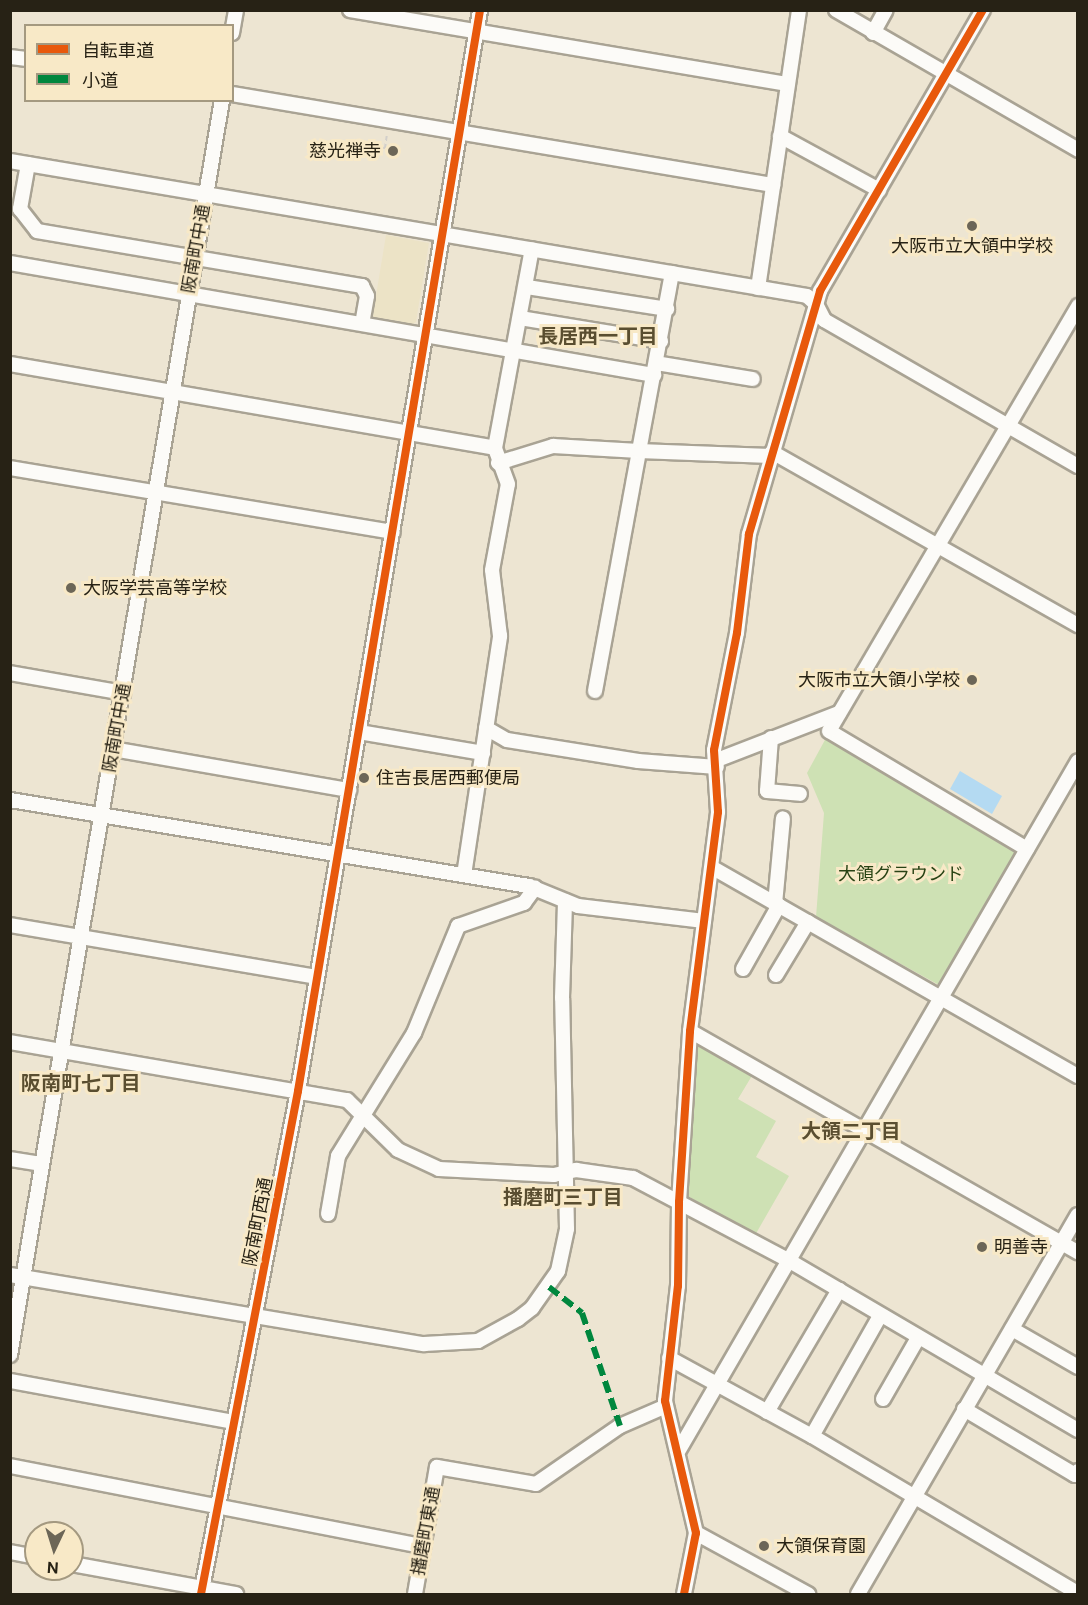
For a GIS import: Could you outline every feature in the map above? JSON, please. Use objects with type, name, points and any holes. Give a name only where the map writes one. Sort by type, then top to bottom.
[{"type":"street","points":[[350,10],[788,84]]},
{"type":"street","name":"阪南町西通","points":[[202,1591],[298,1091],[393,532],[474,31],[480,10]]},
{"type":"street","points":[[758,288],[799,10]]},
{"type":"street","points":[[836,10],[1077,150]]},
{"type":"street","points":[[873,33],[886,10]]},
{"type":"street","points":[[684,1594],[696,1533],[679,1450],[666,1406],[678,1286],[679,1202],[690,1031],[713,868],[718,812],[717,764],[714,750],[737,633],[745,551],[816,303],[983,10]]},
{"type":"street","points":[[234,94],[772,185]]},
{"type":"street","name":"阪南町中通","points":[[10,1355],[16,1276],[42,1164],[82,938],[222,102]]},
{"type":"street","points":[[780,136],[879,189]]},
{"type":"street","points":[[10,161],[807,296],[816,303],[824,320],[1077,466]]},
{"type":"street","points":[[28,164],[20,209],[37,231],[362,286],[367,296],[362,324]]},
{"type":"street","points":[[464,875],[500,636],[492,570],[508,484],[498,463],[495,448],[532,249]]},
{"type":"street","points":[[10,263],[513,350],[655,369],[753,379]]},
{"type":"street","points":[[595,691],[672,273]]},
{"type":"street","points":[[526,287],[667,309]]},
{"type":"street","points":[[1027,849],[829,731],[1077,306]]},
{"type":"street","points":[[520,318],[661,341]]},
{"type":"street","points":[[10,364],[495,448]]},
{"type":"street","points":[[498,463],[554,446],[639,451],[771,454],[937,544],[1077,626]]},
{"type":"street","points":[[10,468],[393,532]]},
{"type":"street","points":[[10,673],[123,693]]},
{"type":"street","points":[[486,728],[507,740],[638,761],[717,764],[771,738],[839,712]]},
{"type":"street","points":[[358,732],[483,753]]},
{"type":"street","points":[[771,738],[767,791],[800,794]]},
{"type":"street","points":[[113,749],[349,790]]},
{"type":"street","points":[[679,1450],[861,1130],[1077,760]]},
{"type":"street","points":[[10,800],[535,888],[565,901],[595,909],[704,921]]},
{"type":"street","points":[[743,969],[777,904],[783,818]]},
{"type":"street","points":[[713,868],[1077,1076]]},
{"type":"street","points":[[328,1214],[338,1156],[365,1118],[414,1033],[458,926],[524,903],[535,888]]},
{"type":"street","points":[[16,1276],[433,1345],[478,1341],[496,1334],[532,1308],[558,1271],[567,1229],[568,1169],[562,998],[565,901]]},
{"type":"street","points":[[776,975],[808,922]]},
{"type":"street","points":[[10,925],[317,977]]},
{"type":"street","points":[[690,1031],[1077,1252]]},
{"type":"street","points":[[10,1042],[347,1100],[398,1150],[439,1169],[554,1175],[568,1169],[633,1178],[788,1260],[1077,1430]]},
{"type":"street","points":[[10,1159],[42,1164]]},
{"type":"street","points":[[858,1594],[1077,1215]]},
{"type":"street","points":[[768,1412],[839,1290]]},
{"type":"street","points":[[812,1436],[880,1316]]},
{"type":"street","points":[[1012,1329],[1077,1367]]},
{"type":"street","points":[[883,1400],[918,1338]]},
{"type":"street","points":[[669,1358],[812,1436],[1077,1593]]},
{"type":"street","points":[[10,1380],[234,1422]]},
{"type":"street","name":"播磨町東通","points":[[415,1594],[437,1467],[536,1484],[620,1426],[666,1406]]},
{"type":"street","points":[[964,1409],[1075,1475],[1077,1471]]},
{"type":"street","points":[[10,1466],[423,1545]]},
{"type":"street","points":[[696,1533],[808,1594]]},
{"type":"street","points":[[84,1566],[202,1591],[236,1594]]},
{"type":"path","points":[[374,147],[385,148],[388,121]]},
{"type":"green space","name":"大領グラウンド","points":[[826,738],[1016,852],[939,985],[816,917],[824,813],[807,773]]},
{"type":"green space","points":[[695,1041],[753,1074],[738,1099],[776,1121],[756,1157],[789,1176],[754,1237],[688,1196]]},
{"type":"sand","points":[[386,235],[429,243],[416,322],[410,326],[372,320]]},
{"type":"water","points":[[960,771],[1002,796],[992,814],[950,789]]},
{"type":"marked path","points":[[549,1287],[582,1313],[620,1426]]},
{"type":"cycle path","points":[[201,1594],[298,1091],[480,10]]},
{"type":"cycle path","points":[[684,1594],[696,1533],[665,1401],[678,1286],[679,1202],[690,1031],[718,812],[714,750],[737,633],[749,534],[820,291],[983,10]]},
{"type":"place","name":"慈光禅寺","points":[[393,151]]},
{"type":"place","name":"大阪市立大領中学校","points":[[972,226]]},
{"type":"place","name":"大阪学芸高等学校","points":[[71,588]]},
{"type":"place","name":"大阪市立大領小学校","points":[[972,680]]},
{"type":"place","name":"住吉長居西郵便局","points":[[364,778]]},
{"type":"place","name":"明善寺","points":[[982,1247]]},
{"type":"place","name":"大領保育園","points":[[764,1546]]},
{"type":"district","name":"長居西一丁目","points":[[598,336]]},
{"type":"district","name":"阪南町七丁目","points":[[81,1083]]},
{"type":"district","name":"大領二丁目","points":[[851,1131]]},
{"type":"district","name":"播磨町三丁目","points":[[563,1197]]}]
